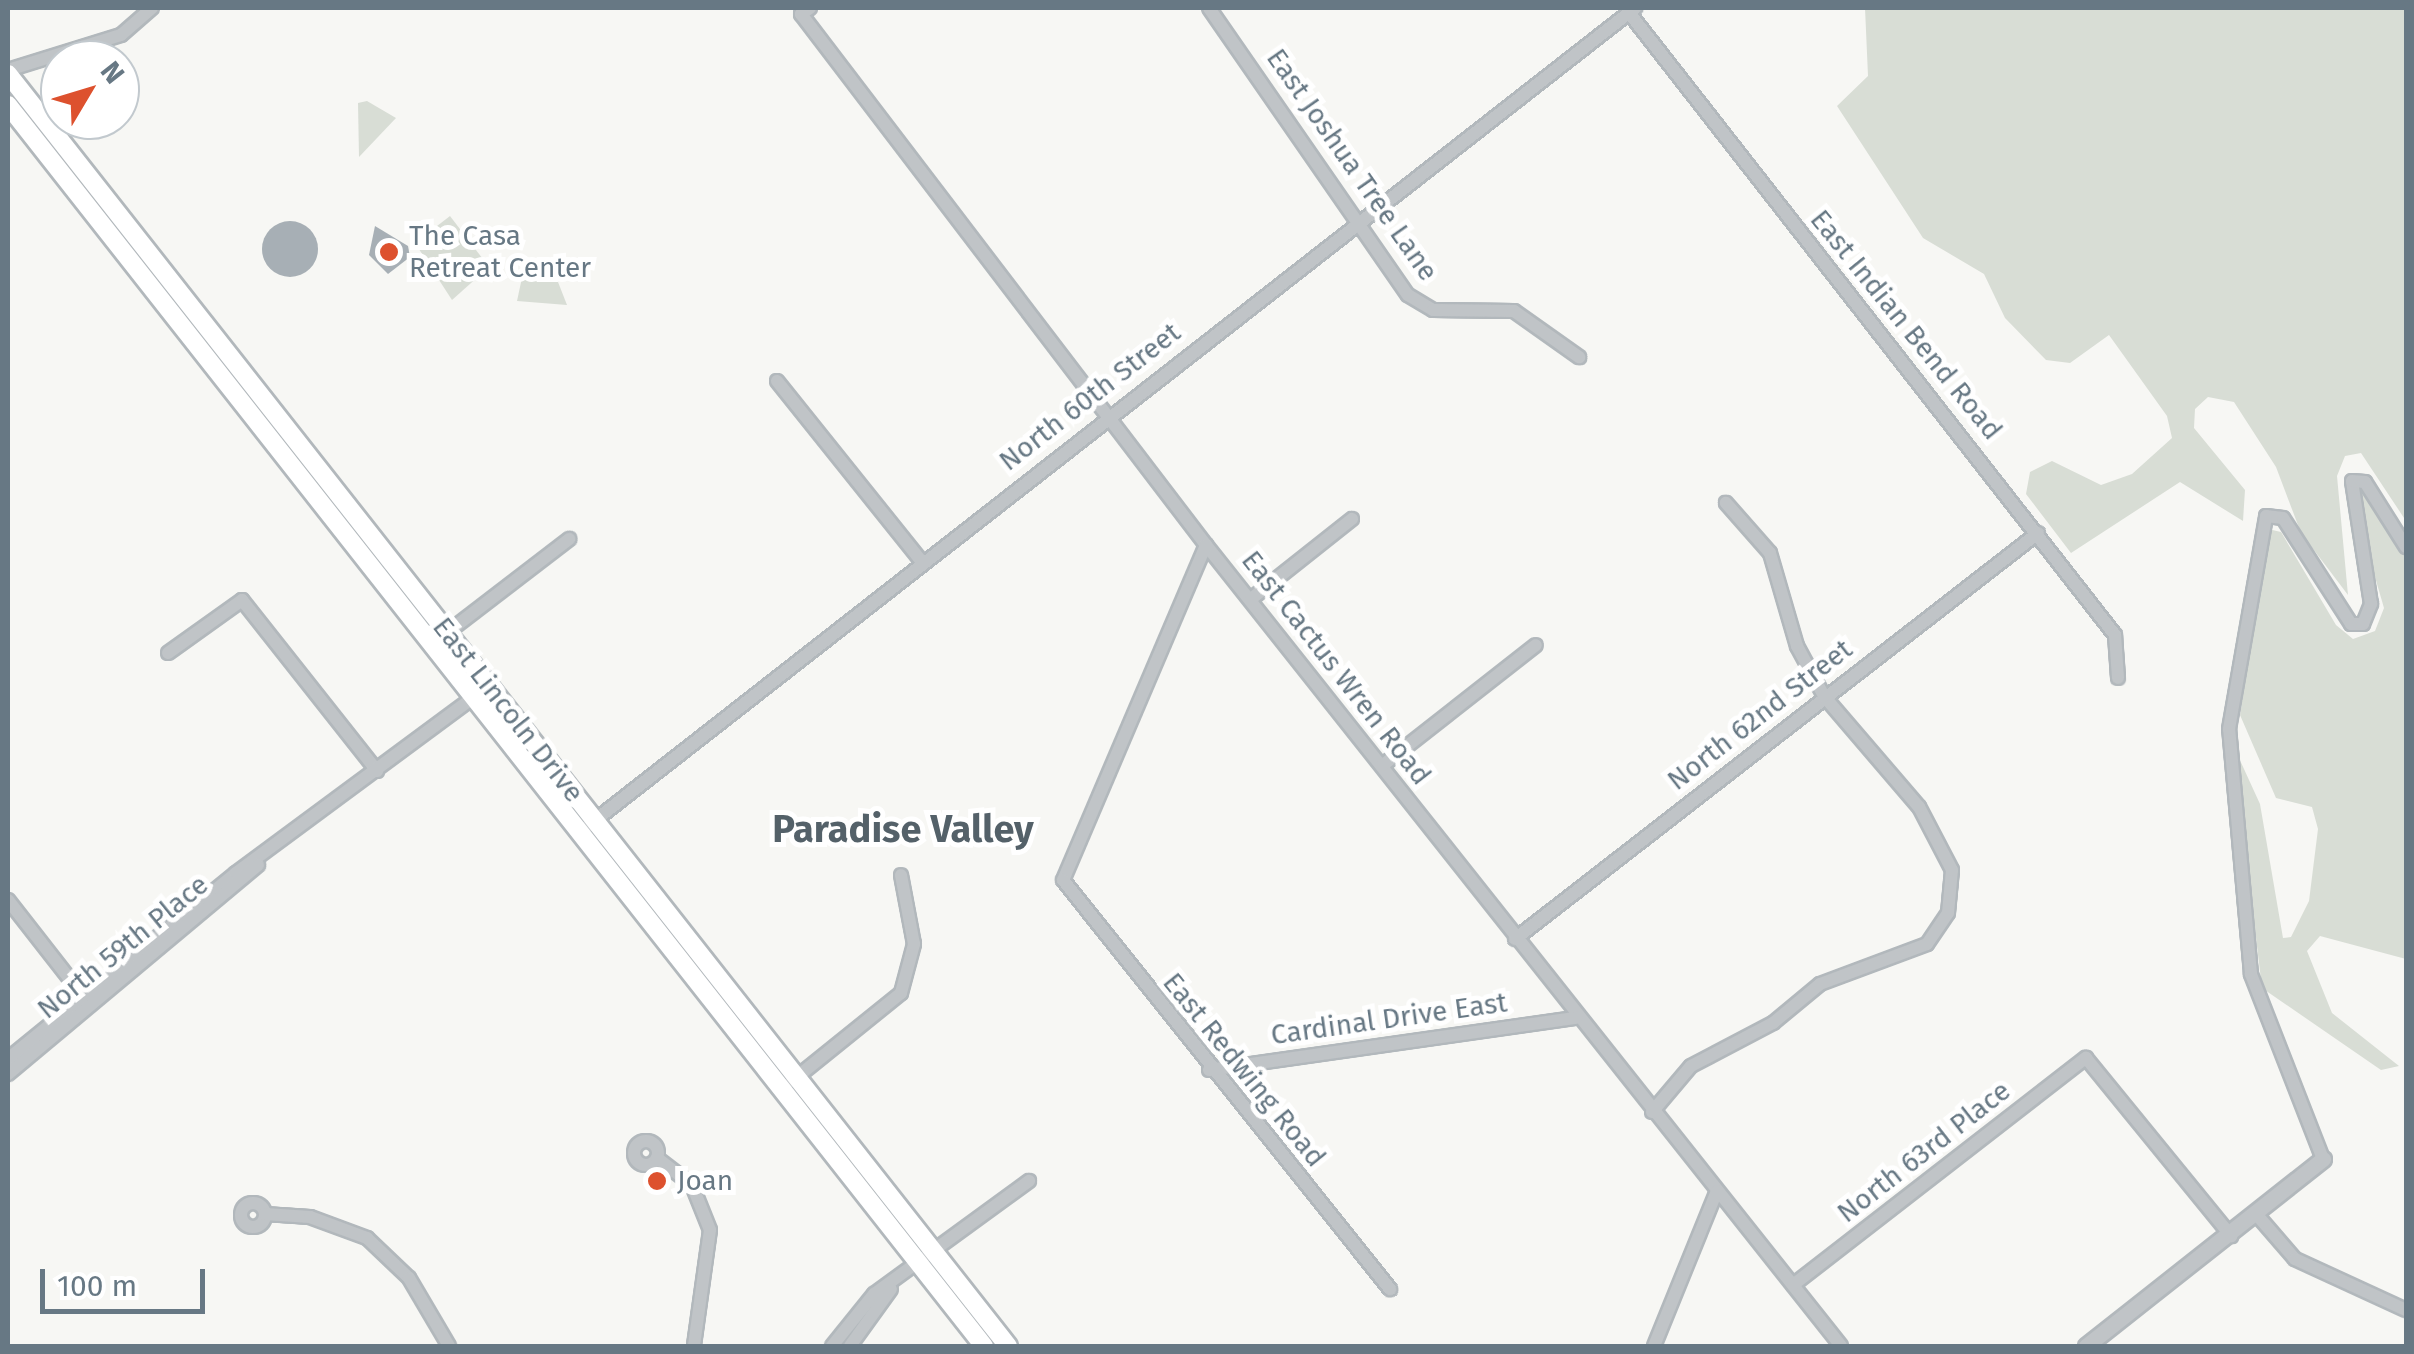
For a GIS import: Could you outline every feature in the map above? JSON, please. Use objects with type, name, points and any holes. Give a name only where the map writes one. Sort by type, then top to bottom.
[{"type":"main road","name":"East Lincoln Drive","points":[[8,72],[677,942],[780,1090],[1008,1346]]},
{"type":"main road","name":"East Lincoln Drive","points":[[8,105],[440,638]]},
{"type":"main road","name":"East Lincoln Drive","points":[[677,942],[796,1077],[928,1259],[984,1346]]},
{"type":"street","points":[[8,72],[121,35],[152,8]]},
{"type":"street","name":"East Joshua Tree Lane","points":[[1209,8],[1420,304],[1514,311],[1579,357]]},
{"type":"street","name":"East Cactus Wren Road","points":[[806,11],[1110,412],[1206,546],[1383,766],[1576,1018],[1841,1346]]},
{"type":"street","name":"North 60th Street","points":[[588,827],[1110,412],[1632,11]]},
{"type":"street","name":"East Indian Bend Road","points":[[1632,11],[2115,634],[2118,678]]},
{"type":"street","points":[[777,382],[922,562]]},
{"type":"street","points":[[2086,1346],[2323,1160],[2251,974],[2229,729],[2266,516],[2283,518],[2352,624],[2364,624],[2372,604],[2352,482],[2364,482],[2406,547]]},
{"type":"street","points":[[1652,1112],[1691,1066],[1773,1023],[1820,984],[1928,944],[1948,914],[1952,870],[1918,807],[1824,696],[1797,646],[1770,553],[1726,504]]},
{"type":"street","points":[[1251,599],[1352,520]]},
{"type":"street","name":"North 62nd Street","points":[[1514,939],[2038,533]]},
{"type":"street","points":[[440,638],[569,539]]},
{"type":"street","name":"East Redwing Road","points":[[1206,546],[1063,880],[1209,1070],[1390,1289]]},
{"type":"street","points":[[168,652],[242,600],[377,770]]},
{"type":"street","points":[[1383,766],[1536,645]]},
{"type":"street","name":"North 59th Place","points":[[8,1074],[88,1001],[266,856],[482,692]]},
{"type":"street","points":[[780,1090],[890,1004],[909,978],[914,944],[901,875]]},
{"type":"street","points":[[8,900],[88,1001]]},
{"type":"street","name":"North 59th Place","points":[[8,1059],[88,1001]]},
{"type":"street","name":"Cardinal Drive East","points":[[1209,1070],[1576,1018]]},
{"type":"street","name":"North 63rd Place","points":[[1793,1285],[2086,1058],[2231,1236]]},
{"type":"street","points":[[657,1158],[692,1186],[710,1230],[694,1346]]},
{"type":"street","points":[[850,1346],[890,1289],[1029,1181]]},
{"type":"street","points":[[1654,1346],[1716,1191]]},
{"type":"street","points":[[265,1214],[310,1216],[366,1238],[409,1278],[449,1346]]},
{"type":"street","points":[[2257,1215],[2294,1259],[2406,1310]]},
{"type":"street","points":[[832,1346],[874,1294],[890,1289]]},
{"type":"shaded area","points":[[1865,8],[2406,8],[2406,521],[2361,453],[2345,456],[2337,476],[2348,595],[2301,533],[2276,467],[2234,402],[2208,397],[2195,409],[2194,428],[2245,490],[2243,521],[2180,482],[2071,553],[2026,494],[2030,472],[2052,461],[2101,485],[2132,474],[2172,438],[2167,416],[2109,335],[2070,363],[2046,360],[2005,318],[1984,274],[1923,238],[1837,106],[1868,76]]},
{"type":"shaded area","points":[[367,101],[396,118],[359,157],[358,103]]},
{"type":"shaded area","points":[[450,216],[489,267],[452,300],[415,243]]},
{"type":"shaded area","points":[[523,273],[558,282],[567,305],[517,301]]},
{"type":"shaded area","points":[[2362,491],[2406,555],[2406,959],[2320,936],[2307,951],[2332,1013],[2399,1066],[2381,1070],[2262,988],[2233,745],[2260,804],[2283,938],[2291,937],[2309,901],[2318,829],[2312,807],[2276,798],[2240,715],[2268,529],[2281,532],[2336,625],[2353,639],[2375,631],[2384,608],[2357,515]]},
{"type":"building","points":[[290,221],[310,229],[318,249],[310,269],[290,277],[270,269],[262,249],[270,229]]},
{"type":"building","name":"The Casa Retreat Center","points":[[375,226],[408,246],[410,257],[388,274],[369,255]]},
{"type":"place","name":"The Casa Retreat Center","points":[[389,252]]},
{"type":"place","name":"Joan","points":[[657,1181]]},
{"type":"district","name":"Paradise Valley","points":[[903,830]]}]
